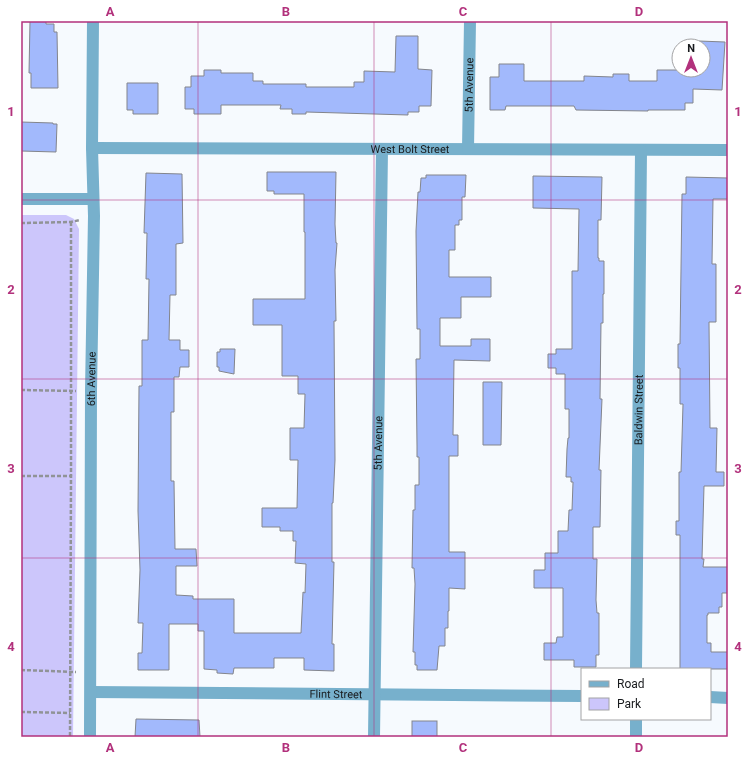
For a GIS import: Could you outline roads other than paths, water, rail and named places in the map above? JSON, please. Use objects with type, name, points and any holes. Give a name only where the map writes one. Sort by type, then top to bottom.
[{"type":"street","name":"6th Avenue","points":[[90,737],[91,391],[94,216],[92,148],[93,21]]},
{"type":"street","name":"5th Avenue","points":[[468,150],[470,21]]},
{"type":"street","name":"West Bolt Street","points":[[92,148],[641,151],[728,150]]},
{"type":"street","name":"5th Avenue","points":[[374,737],[382,150]]},
{"type":"street","name":"Baldwin Street","points":[[636,668],[641,151]]},
{"type":"street","points":[[21,199],[93,199]]},
{"type":"street","name":"Flint Street","points":[[91,692],[581,696]]},
{"type":"street","points":[[711,697],[728,698]]},
{"type":"street","points":[[636,720],[636,737]]}]
